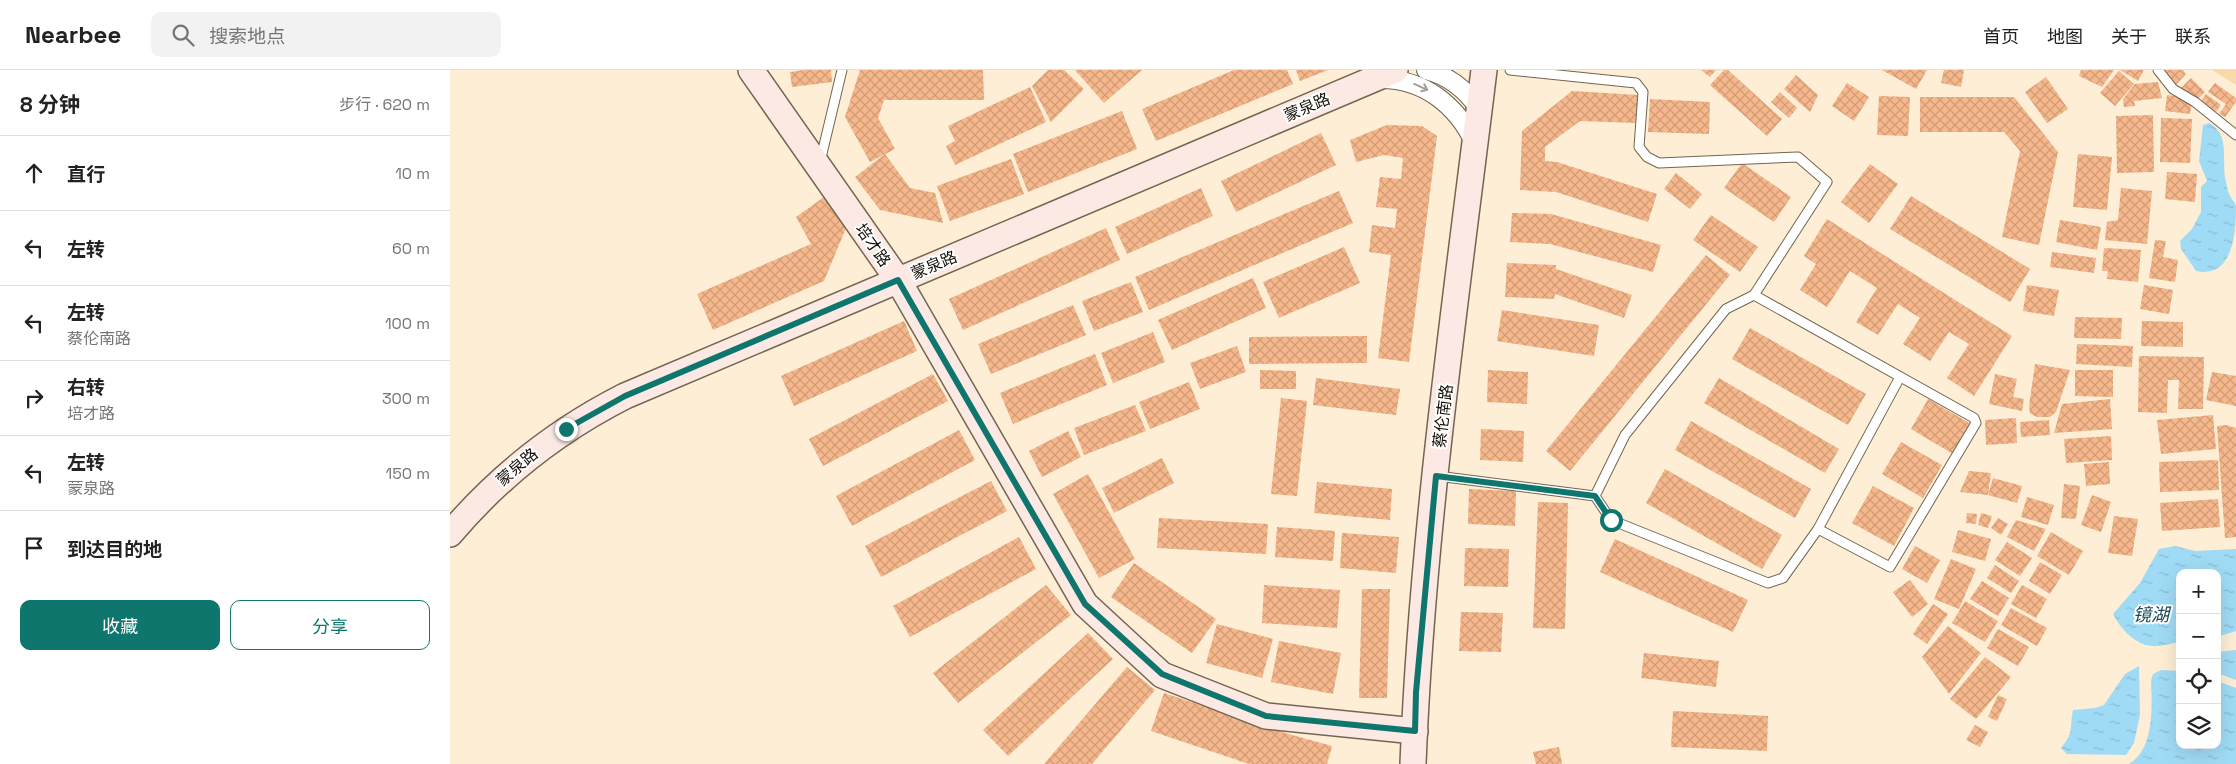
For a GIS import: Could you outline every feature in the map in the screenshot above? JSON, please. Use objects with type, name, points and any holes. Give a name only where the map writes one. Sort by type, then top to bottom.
[{"type":"street","name":"培才路","points":[[751,70],[898,280],[1085,604],[1162,674],[1266,716],[1415,731]]},
{"type":"street","points":[[1426,70],[1445,76],[1455,82],[1479,109]]},
{"type":"street","name":"蔡伦南路","points":[[1413,764],[1416,692],[1436,476],[1484,70]]},
{"type":"street","points":[[1384,75],[1392,80],[1411,83],[1434,94],[1454,110],[1470,132],[1475,144]]},
{"type":"street","name":"蒙泉路","points":[[450,534],[484,496],[513,469],[539,448],[595,412],[656,383],[1384,75]]},
{"type":"lane","points":[[819,168],[842,70]]},
{"type":"lane","points":[[1510,70],[1636,83],[1643,92],[1639,147],[1647,157],[1659,163],[1798,156],[1828,182],[1754,295],[1726,309],[1625,435],[1595,496]]},
{"type":"lane","points":[[2158,70],[2173,89],[2195,102],[2236,135]]},
{"type":"lane","points":[[1754,295],[1974,418],[1976,423],[1890,567],[1818,529]]},
{"type":"lane","points":[[1436,476],[1595,496],[1611,520],[1768,583],[1783,578],[1818,529],[1900,377]]},
{"type":"shaded area","points":[[2212,70],[2236,70],[2236,85]]},
{"type":"water","points":[[2209,123],[2220,133],[2224,147],[2225,178],[2229,194],[2236,206],[2235,229],[2230,252],[2218,268],[2208,272],[2196,271],[2181,249],[2180,241],[2192,229],[2201,212],[2201,187],[2207,181],[2199,161],[2203,125]]},
{"type":"water","name":"镜湖","points":[[2175,546],[2195,551],[2236,549],[2236,631],[2221,636],[2221,569],[2176,569],[2176,643],[2158,646],[2145,645],[2128,634],[2113,614],[2140,583],[2159,549]]},
{"type":"water","points":[[2236,650],[2236,680],[2221,674],[2221,652]]},
{"type":"water","name":"镜湖","points":[[2139,666],[2140,715],[2134,743],[2126,755],[2067,754],[2061,748],[2070,733],[2073,710],[2095,708],[2104,705],[2125,674]]},
{"type":"water","name":"镜湖","points":[[2161,670],[2176,671],[2176,749],[2221,749],[2221,682],[2236,688],[2236,764],[2129,764],[2144,748],[2148,737],[2152,702],[2151,680],[2153,674]]},
{"type":"building","points":[[831,70],[832,82],[792,87],[790,72]]},
{"type":"building","points":[[860,70],[983,70],[984,100],[884,100],[878,118],[895,149],[870,162],[845,117]]},
{"type":"building","points":[[1048,70],[1064,70],[1084,89],[1051,122],[1032,86]]},
{"type":"building","points":[[1075,70],[1142,70],[1104,103]]},
{"type":"building","points":[[1234,70],[1287,70],[1293,84],[1156,141],[1142,109]]},
{"type":"building","points":[[1296,70],[1328,70],[1300,81]]},
{"type":"building","points":[[1701,70],[1716,70],[1710,77]]},
{"type":"building","points":[[1724,70],[1728,70],[1782,119],[1767,136],[1710,85]]},
{"type":"building","points":[[1882,70],[1927,70],[1916,89]]},
{"type":"building","points":[[1944,70],[1964,70],[1961,87],[1941,83]]},
{"type":"building","points":[[2081,70],[2114,70],[2102,87],[2079,76]]},
{"type":"building","points":[[2120,70],[2144,70],[2138,81]]},
{"type":"building","points":[[2160,70],[2183,70],[2186,74],[2174,87]]},
{"type":"building","points":[[2119,71],[2134,84],[2115,106],[2100,93]]},
{"type":"building","points":[[1796,75],[1818,95],[1810,112],[1784,89]]},
{"type":"building","points":[[2046,77],[2068,109],[2047,123],[2025,92]]},
{"type":"building","points":[[2191,78],[2205,92],[2196,101],[2179,90]]},
{"type":"building","points":[[2158,82],[2162,98],[2134,101],[2135,106],[2124,107],[2123,99],[2135,84]]},
{"type":"building","points":[[1847,83],[1869,97],[1854,121],[1832,106]]},
{"type":"building","points":[[2215,83],[2236,98],[2236,102],[2225,117],[2219,114],[2226,104],[2208,92]]},
{"type":"building","points":[[1030,87],[1046,122],[955,165],[946,146],[955,141],[948,126]]},
{"type":"building","points":[[1572,91],[1638,95],[1636,123],[1580,121],[1545,147],[1545,161],[1557,162],[1657,194],[1648,222],[1556,192],[1520,190],[1522,131]]},
{"type":"building","points":[[1780,92],[1797,108],[1789,118],[1771,102]]},
{"type":"building","points":[[2206,94],[2221,105],[2216,112],[2201,101]]},
{"type":"building","points":[[2167,95],[2184,97],[2192,101],[2190,114],[2165,111]]},
{"type":"building","points":[[1879,96],[1910,97],[1908,136],[1877,135]]},
{"type":"building","points":[[1920,97],[2014,97],[2058,152],[2039,245],[2002,237],[2020,151],[2004,132],[1920,132]]},
{"type":"building","points":[[1650,99],[1710,102],[1709,134],[1648,132]]},
{"type":"building","points":[[1122,111],[1137,149],[1028,192],[1013,154]]},
{"type":"building","points":[[2153,115],[2154,172],[2117,173],[2116,116]]},
{"type":"building","points":[[2161,118],[2192,119],[2190,163],[2160,162]]},
{"type":"building","points":[[1387,125],[1422,126],[1437,136],[1409,362],[1378,358],[1391,255],[1369,252],[1372,225],[1395,228],[1397,209],[1376,207],[1380,177],[1401,179],[1403,158],[1384,155],[1356,162],[1350,140]]},
{"type":"building","points":[[1321,133],[1336,165],[1236,212],[1221,181]]},
{"type":"building","points":[[885,154],[910,188],[935,193],[943,223],[880,210],[855,177]]},
{"type":"building","points":[[2078,154],[2112,157],[2107,210],[2073,207]]},
{"type":"building","points":[[1011,159],[1024,194],[950,221],[937,186]]},
{"type":"building","points":[[1742,163],[1791,197],[1774,222],[1724,188]]},
{"type":"building","points":[[1870,164],[1898,184],[1869,223],[1841,202]]},
{"type":"building","points":[[2167,172],[2197,174],[2195,202],[2165,199]]},
{"type":"building","points":[[1676,173],[1702,194],[1690,209],[1664,189]]},
{"type":"building","points":[[1201,188],[1213,216],[1127,254],[1115,227]]},
{"type":"building","points":[[2121,188],[2152,191],[2147,244],[2105,240],[2107,222],[2118,220]]},
{"type":"building","points":[[1339,191],[1353,223],[1149,310],[1135,277]]},
{"type":"building","points":[[1911,196],[2030,269],[2010,302],[1890,229]]},
{"type":"building","points":[[824,197],[846,228],[824,281],[713,330],[697,294],[811,244],[796,217]]},
{"type":"building","points":[[1512,213],[1551,214],[1661,245],[1653,272],[1550,244],[1510,242]]},
{"type":"building","points":[[1711,215],[1758,247],[1740,272],[1693,240]]},
{"type":"building","points":[[1827,219],[2012,336],[1974,396],[1947,378],[1969,344],[1949,332],[1930,361],[1903,344],[1920,318],[1898,304],[1878,335],[1856,322],[1877,288],[1850,271],[1827,307],[1800,290],[1816,264],[1804,256]]},
{"type":"building","points":[[2060,220],[2101,227],[2097,250],[2056,242]]},
{"type":"building","points":[[1106,228],[1120,260],[963,330],[949,299]]},
{"type":"building","points":[[2155,240],[2166,241],[2163,257],[2178,260],[2175,282],[2149,278]]},
{"type":"building","points":[[1344,247],[1360,283],[1279,318],[1263,282]]},
{"type":"building","points":[[2104,248],[2141,250],[2138,282],[2107,279],[2108,271],[2102,271]]},
{"type":"building","points":[[2052,252],[2096,258],[2094,273],[2050,267]]},
{"type":"building","points":[[1706,255],[1730,275],[1570,471],[1546,451]]},
{"type":"building","points":[[1507,263],[1556,265],[1556,269],[1632,295],[1624,318],[1555,294],[1554,299],[1505,297]]},
{"type":"building","points":[[1253,278],[1266,308],[1172,350],[1158,320]]},
{"type":"building","points":[[1131,282],[1143,312],[1094,331],[1082,301]]},
{"type":"building","points":[[2027,285],[2059,290],[2054,316],[2023,311]]},
{"type":"building","points":[[2144,285],[2173,290],[2169,314],[2140,309]]},
{"type":"building","points":[[1073,305],[1086,335],[991,374],[978,344]]},
{"type":"building","points":[[1502,310],[1599,325],[1594,356],[1497,341]]},
{"type":"building","points":[[2075,317],[2122,318],[2121,339],[2074,338]]},
{"type":"building","points":[[904,321],[917,351],[794,406],[781,376]]},
{"type":"building","points":[[2142,321],[2183,322],[2183,347],[2141,346]]},
{"type":"building","points":[[1750,328],[1866,394],[1848,425],[1732,359]]},
{"type":"building","points":[[1153,332],[1165,362],[1113,383],[1101,353]]},
{"type":"building","points":[[1367,336],[1367,363],[1249,364],[1249,337]]},
{"type":"building","points":[[2077,344],[2133,346],[2132,367],[2076,364]]},
{"type":"building","points":[[1237,346],[1246,372],[1200,389],[1190,363]]},
{"type":"building","points":[[1095,354],[1107,385],[1013,424],[1000,393]]},
{"type":"building","points":[[2139,356],[2204,357],[2203,409],[2178,409],[2179,380],[2168,380],[2167,413],[2138,412]]},
{"type":"building","points":[[2035,364],[2070,370],[2056,412],[2050,417],[2037,417],[2030,413],[2029,406]]},
{"type":"building","points":[[1260,370],[1296,371],[1296,389],[1260,389]]},
{"type":"building","points":[[1488,370],[1528,372],[1527,404],[1487,402]]},
{"type":"building","points":[[2075,370],[2113,370],[2113,397],[2075,396]]},
{"type":"building","points":[[2212,372],[2236,376],[2236,406],[2206,400]]},
{"type":"building","points":[[933,374],[948,401],[823,466],[809,439]]},
{"type":"building","points":[[1995,374],[2017,379],[2013,397],[2024,399],[2022,411],[1989,404]]},
{"type":"building","points":[[1316,378],[1400,389],[1396,415],[1313,405]]},
{"type":"building","points":[[1719,378],[1839,449],[1825,473],[1704,403]]},
{"type":"building","points":[[1189,382],[1200,409],[1150,429],[1139,402]]},
{"type":"building","points":[[1281,398],[1307,401],[1297,496],[1271,494]]},
{"type":"building","points":[[1928,399],[1971,424],[1953,454],[1911,429]]},
{"type":"building","points":[[2110,399],[2112,429],[2054,433],[2062,404]]},
{"type":"building","points":[[1135,405],[1146,431],[1084,455],[1074,428]]},
{"type":"building","points":[[2213,415],[2216,449],[2161,454],[2157,420]]},
{"type":"building","points":[[2016,418],[2017,443],[1986,445],[1985,420]]},
{"type":"building","points":[[2049,420],[2050,435],[2021,437],[2020,422]]},
{"type":"building","points":[[1691,421],[1811,489],[1795,518],[1675,450]]},
{"type":"building","points":[[2226,425],[2236,428],[2236,537],[2225,538],[2217,426]]},
{"type":"building","points":[[1481,429],[1524,431],[1523,462],[1480,460]]},
{"type":"building","points":[[959,430],[975,460],[852,526],[836,496]]},
{"type":"building","points":[[1068,431],[1081,457],[1042,477],[1029,451]]},
{"type":"building","points":[[2111,436],[2112,460],[2066,463],[2064,439]]},
{"type":"building","points":[[1901,442],[1942,465],[1923,498],[1882,474]]},
{"type":"building","points":[[1162,458],[1174,483],[1114,513],[1102,488]]},
{"type":"building","points":[[2218,460],[2219,490],[2160,492],[2159,462]]},
{"type":"building","points":[[2109,462],[2110,484],[2086,486],[2084,464]]},
{"type":"building","points":[[1665,469],[1782,535],[1762,569],[1646,503]]},
{"type":"building","points":[[1969,471],[1991,473],[1988,495],[1960,492]]},
{"type":"building","points":[[1088,474],[1135,559],[1099,578],[1053,494]]},
{"type":"building","points":[[1993,478],[2022,486],[2017,503],[1988,495]]},
{"type":"building","points":[[991,481],[1007,511],[881,577],[865,546]]},
{"type":"building","points":[[1317,482],[1392,489],[1390,520],[1314,513]]},
{"type":"building","points":[[2064,484],[2080,486],[2076,519],[2061,518]]},
{"type":"building","points":[[1873,486],[1914,508],[1894,546],[1852,523]]},
{"type":"building","points":[[1469,489],[1516,491],[1515,526],[1468,524]]},
{"type":"building","points":[[2092,495],[2111,502],[2101,532],[2081,525]]},
{"type":"building","points":[[2027,497],[2054,505],[2048,525],[2021,517]]},
{"type":"building","points":[[2218,499],[2220,527],[2162,531],[2160,503]]},
{"type":"building","points":[[1538,502],[1568,503],[1565,629],[1533,628]]},
{"type":"building","points":[[1967,513],[1977,514],[1976,524],[1966,523]]},
{"type":"building","points":[[1981,513],[1992,516],[1988,528],[1978,525]]},
{"type":"building","points":[[2114,516],[2138,519],[2132,556],[2108,553]]},
{"type":"building","points":[[1159,518],[1268,524],[1266,554],[1157,548]]},
{"type":"building","points":[[1998,518],[2008,524],[2001,535],[1991,528]]},
{"type":"building","points":[[2016,520],[2046,529],[2034,551],[2007,537]]},
{"type":"building","points":[[1277,527],[1335,531],[1333,561],[1275,557]]},
{"type":"building","points":[[1958,530],[1991,539],[1985,561],[1952,552]]},
{"type":"building","points":[[2051,532],[2083,551],[2069,575],[2037,556]]},
{"type":"building","points":[[1342,533],[1399,537],[1396,573],[1340,568]]},
{"type":"building","points":[[1019,537],[1036,569],[910,637],[893,606]]},
{"type":"building","points":[[1615,539],[1748,600],[1733,632],[1600,572]]},
{"type":"building","points":[[2007,542],[2032,558],[2020,576],[1995,560]]},
{"type":"building","points":[[1915,546],[1940,560],[1927,583],[1902,569]]},
{"type":"building","points":[[1465,548],[1509,549],[1508,587],[1464,586]]},
{"type":"building","points":[[1951,559],[1976,569],[1959,609],[1934,599]]},
{"type":"building","points":[[2040,562],[2062,575],[2050,594],[2029,581]]},
{"type":"building","points":[[1134,563],[1216,619],[1192,653],[1111,597]]},
{"type":"building","points":[[1995,565],[2019,581],[2011,593],[1987,578]]},
{"type":"building","points":[[1910,580],[1928,604],[1912,617],[1893,592]]},
{"type":"building","points":[[1982,581],[2009,598],[1998,616],[1970,599]]},
{"type":"building","points":[[1046,585],[1071,615],[958,703],[933,673]]},
{"type":"building","points":[[1264,585],[1340,590],[1337,628],[1262,623]]},
{"type":"building","points":[[2022,585],[2047,599],[2036,618],[2011,604]]},
{"type":"building","points":[[1362,589],[1390,589],[1387,698],[1359,698]]},
{"type":"building","points":[[1965,601],[1998,621],[1985,642],[1952,623]]},
{"type":"building","points":[[1933,604],[1948,614],[1927,644],[1913,634]]},
{"type":"building","points":[[2011,608],[2047,628],[2037,646],[2001,625]]},
{"type":"building","points":[[1461,612],[1503,613],[1501,652],[1459,651]]},
{"type":"building","points":[[1217,624],[1273,639],[1262,678],[1206,663]]},
{"type":"building","points":[[1948,626],[1981,653],[1949,694],[1922,657]]},
{"type":"building","points":[[1998,629],[2029,647],[2018,666],[1987,648]]},
{"type":"building","points":[[1088,633],[1113,659],[1008,756],[983,730]]},
{"type":"building","points":[[1279,641],[1341,653],[1333,694],[1271,682]]},
{"type":"building","points":[[1644,653],[1719,661],[1716,687],[1641,678]]},
{"type":"building","points":[[1985,657],[2011,677],[1976,719],[1950,699]]},
{"type":"building","points":[[1127,667],[1155,690],[1092,764],[1044,764]]},
{"type":"building","points":[[1164,693],[1285,733],[1332,746],[1327,764],[1249,764],[1151,731]]},
{"type":"building","points":[[1998,695],[2007,699],[1997,721],[1988,717]]},
{"type":"building","points":[[1673,711],[1768,716],[1767,751],[1671,747]]},
{"type":"building","points":[[1975,725],[1988,732],[1980,747],[1966,740]]},
{"type":"building","points":[[1559,747],[1562,764],[1536,764],[1533,752]]},
{"type":"route","points":[[566,429],[625,396],[898,280],[1085,604],[1162,674],[1266,716],[1415,731],[1416,692],[1436,476],[1595,496],[1611,520]]}]
